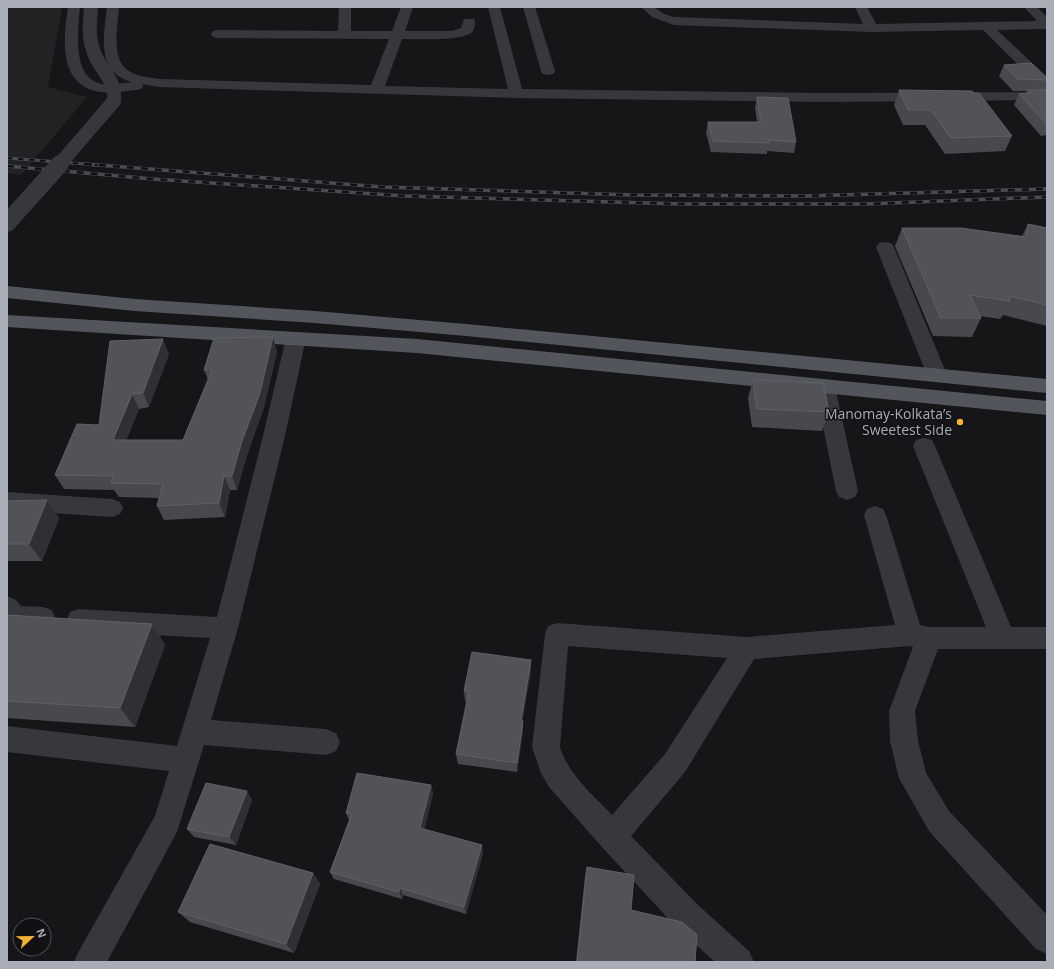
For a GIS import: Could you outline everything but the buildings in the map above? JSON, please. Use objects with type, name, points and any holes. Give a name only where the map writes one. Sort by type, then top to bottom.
[{"type":"main road","points":[[7,292],[135,305],[338,319],[1047,386]]},
{"type":"main road","points":[[124,327],[135,305]]},
{"type":"main road","points":[[7,321],[124,327],[425,347],[1047,408]]},
{"type":"street","points":[[74,7],[71,29],[72,48],[76,68],[83,82],[93,87],[106,88],[159,83],[516,94],[901,99],[1047,96]]},
{"type":"street","points":[[7,223],[114,101],[115,91],[112,83],[93,51],[89,29],[91,7]]},
{"type":"street","points":[[113,7],[111,54],[114,66],[122,73],[159,83]]},
{"type":"street","points":[[344,35],[345,7]]},
{"type":"street","points":[[376,90],[407,7]]},
{"type":"street","points":[[494,7],[516,94]]},
{"type":"street","points":[[528,7],[548,71]]},
{"type":"street","points":[[647,7],[652,13],[662,18],[674,21],[872,28],[987,27],[1047,24]]},
{"type":"street","points":[[861,7],[872,28]]},
{"type":"street","points":[[1030,7],[1047,24]]},
{"type":"street","points":[[218,34],[453,35],[467,30],[469,22]]},
{"type":"street","points":[[987,27],[1047,85]]},
{"type":"street","points":[[885,247],[937,375]]},
{"type":"street","points":[[90,962],[167,822],[226,628],[273,440],[296,338]]},
{"type":"street","points":[[825,386],[847,491]]},
{"type":"street","points":[[924,446],[1003,638]]},
{"type":"street","points":[[7,501],[112,508]]},
{"type":"street","points":[[875,515],[920,636],[902,711],[904,741],[913,778],[939,821],[1047,938]]},
{"type":"street","points":[[10,618],[226,628]]},
{"type":"street","points":[[738,962],[687,916],[612,837],[559,777],[551,764],[546,747],[557,634],[747,648],[920,636],[1047,638]]},
{"type":"street","points":[[612,837],[675,763],[747,648]]},
{"type":"street","points":[[194,731],[326,742]]},
{"type":"street","points":[[7,739],[186,760]]},
{"type":"shaded area","points":[[7,7],[62,7],[48,87],[87,97],[21,175],[7,173]]},
{"type":"railway","points":[[7,158],[85,164]]},
{"type":"railway","points":[[85,164],[98,165]]},
{"type":"railway","points":[[85,164],[383,187],[632,195],[805,196],[1047,189]]},
{"type":"railway","points":[[7,166],[153,179],[405,196],[682,204],[866,204],[1047,197]]},
{"type":"place","name":"Manomay-Kolkata’s Sweetest Side","points":[[960,422]]}]
